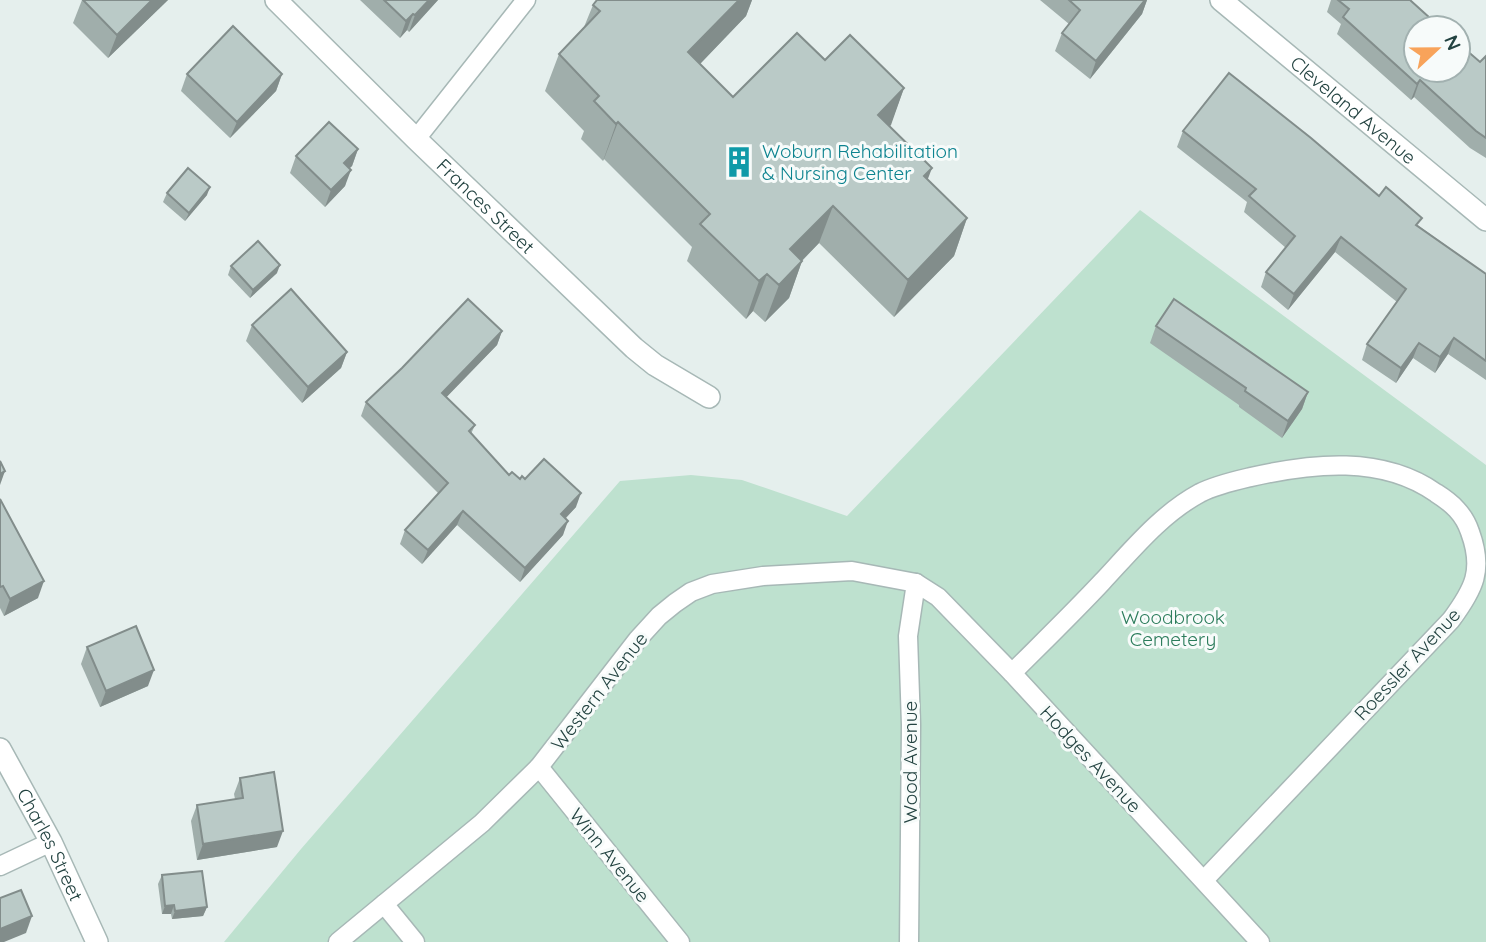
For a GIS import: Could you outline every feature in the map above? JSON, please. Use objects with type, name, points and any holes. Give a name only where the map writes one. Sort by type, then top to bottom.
[{"type":"street","name":"Frances Street","points":[[276,0],[634,348],[663,370],[709,397]]},
{"type":"street","name":"Cleveland Avenue","points":[[1221,0],[1486,220]]},
{"type":"street","name":"Charles Street","points":[[0,749],[51,842],[97,942]]},
{"type":"lane","points":[[416,139],[526,0]]},
{"type":"lane","name":"Roessler Avenue","points":[[1012,673],[1152,529],[1179,506],[1202,492],[1271,473],[1311,467],[1358,466],[1385,469],[1407,477],[1429,487],[1460,512],[1468,526],[1476,555],[1473,588],[1464,602],[1451,620],[1203,880]]},
{"type":"lane","name":"Western Avenue","points":[[338,942],[482,823],[540,767],[638,639],[659,616],[691,592],[712,584],[763,576],[852,571],[916,583]]},
{"type":"lane","name":"Hodges Avenue","points":[[916,583],[939,597],[1012,673],[1260,942]]},
{"type":"lane","name":"Wood Avenue","points":[[909,942],[911,725],[908,636],[916,583]]},
{"type":"lane","name":"Winn Avenue","points":[[540,767],[680,942]]},
{"type":"lane","points":[[0,866],[51,842]]},
{"type":"lane","points":[[384,904],[415,942]]},
{"type":"green space","name":"Woodbrook Cemetery","points":[[1140,210],[1486,465],[1486,942],[224,942],[301,849],[620,481],[691,475],[742,480],[847,516]]},
{"type":"building","points":[[83,0],[152,0],[117,35]]},
{"type":"building","points":[[384,0],[429,0],[406,21]]},
{"type":"building","name":"Woburn Rehabilitation & Nursing Center","points":[[597,0],[739,0],[688,52],[733,97],[797,33],[825,60],[850,35],[904,88],[878,115],[932,168],[924,176],[967,218],[908,280],[833,206],[790,249],[802,261],[779,285],[767,274],[759,281],[700,224],[710,214],[594,101],[599,96],[559,54],[600,11],[593,5]]},
{"type":"building","points":[[1069,0],[1145,0],[1096,61],[1062,33],[1080,10]]},
{"type":"building","points":[[1338,0],[1410,0],[1426,14],[1402,14],[1402,70],[1343,17],[1349,9]]},
{"type":"building","points":[[233,26],[282,74],[237,122],[187,74]]},
{"type":"building","points":[[1472,55],[1480,62],[1486,56],[1486,138],[1424,84],[1472,84]]},
{"type":"building","points":[[1229,73],[1379,196],[1386,187],[1422,218],[1416,225],[1486,274],[1486,361],[1454,338],[1440,357],[1419,343],[1401,368],[1367,344],[1406,289],[1341,237],[1294,294],[1266,272],[1295,236],[1249,196],[1256,189],[1183,131]]},
{"type":"building","points":[[329,122],[358,149],[344,163],[351,170],[331,190],[296,156]]},
{"type":"building","points":[[188,168],[210,187],[189,213],[167,193]]},
{"type":"building","points":[[258,241],[280,265],[253,290],[231,266]]},
{"type":"building","points":[[291,289],[347,352],[308,387],[252,325]]},
{"type":"building","points":[[468,299],[502,331],[442,393],[475,425],[469,431],[509,475],[512,472],[520,479],[522,476],[525,479],[544,459],[581,493],[561,514],[568,521],[525,568],[463,511],[428,550],[405,530],[448,483],[366,402]]},
{"type":"building","points":[[1174,299],[1308,392],[1288,421],[1245,391],[1246,388],[1156,326]]},
{"type":"building","points":[[0,461],[5,471],[0,474]]},
{"type":"building","points":[[0,499],[44,581],[10,599],[3,586],[0,587]]},
{"type":"building","points":[[136,626],[154,670],[106,691],[87,647]]},
{"type":"building","points":[[274,772],[283,831],[203,844],[197,805],[243,798],[240,778]]},
{"type":"building","points":[[202,871],[207,907],[175,911],[174,905],[165,906],[162,875]]},
{"type":"building","points":[[21,890],[32,916],[0,929],[0,898]]},
{"type":"place","name":"Woburn Rehabilitation & Nursing Center","points":[[739,162]]}]
